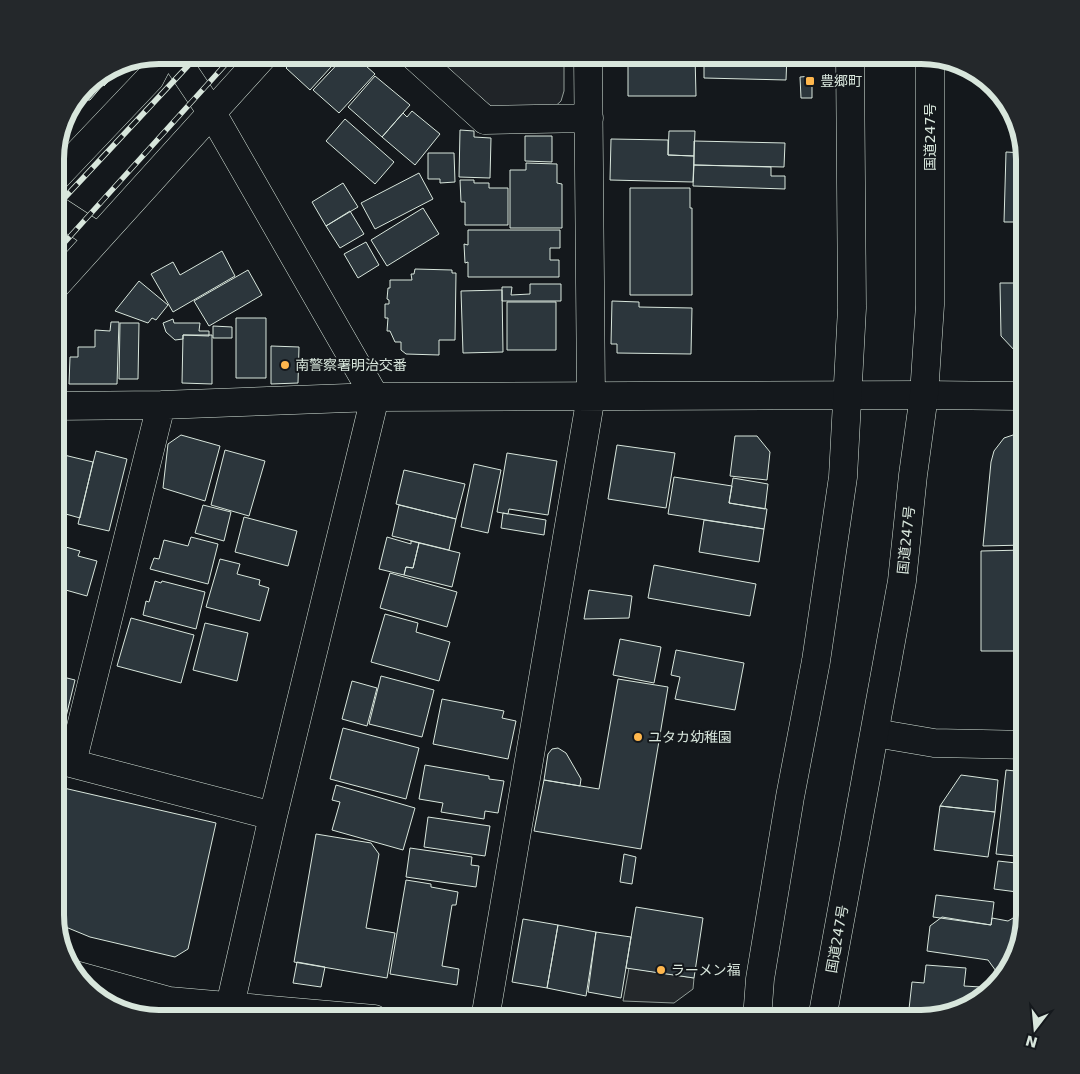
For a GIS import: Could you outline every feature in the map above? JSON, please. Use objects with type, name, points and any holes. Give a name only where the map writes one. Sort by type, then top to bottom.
[{"type":"main road","points":[[64,169],[150,78],[157,64]]},
{"type":"main road","points":[[179,64],[212,113],[375,397],[273,816],[229,1010]]},
{"type":"main road","points":[[64,276],[256,64]]},
{"type":"main road","points":[[423,64],[485,120],[589,118]]},
{"type":"main road","points":[[487,1010],[592,396],[588,64]]},
{"type":"main road","points":[[758,1010],[760,979],[790,797],[816,661],[842,477],[852,308],[850,64]]},
{"type":"main road","name":"国道247号","points":[[824,1010],[902,581],[912,475],[924,395],[930,305],[930,64]]},
{"type":"main road","points":[[64,215],[98,237]]},
{"type":"main road","points":[[64,406],[160,405],[375,397],[1016,396]]},
{"type":"main road","points":[[64,757],[160,405]]},
{"type":"main road","points":[[875,733],[934,743],[1016,745]]},
{"type":"main road","points":[[64,761],[273,816]]},
{"type":"main road","points":[[87,978],[214,1010]]},
{"type":"shaded area","points":[[442,64],[564,64],[564,91],[561,101],[550,111],[493,108]]},
{"type":"shaded area","points":[[629,968],[694,978],[693,989],[674,1003],[623,1001]]},
{"type":"building","points":[[290,64],[334,64],[310,90],[286,68]]},
{"type":"building","points":[[338,64],[368,64],[366,66],[375,74],[339,113],[313,90]]},
{"type":"building","points":[[628,64],[695,64],[696,96],[628,96]]},
{"type":"building","points":[[704,64],[787,64],[786,80],[704,78]]},
{"type":"building","points":[[115,74],[104,86],[104,81]]},
{"type":"building","points":[[375,76],[410,105],[382,137],[348,107]]},
{"type":"building","points":[[812,76],[812,98],[801,98],[800,77]]},
{"type":"building","points":[[102,82],[102,86],[90,100],[84,100],[91,91]]},
{"type":"building","points":[[412,111],[440,134],[415,165],[382,137],[403,113],[407,117]]},
{"type":"building","points":[[345,119],[394,162],[375,184],[326,141]]},
{"type":"building","points":[[460,130],[474,131],[474,137],[491,138],[490,178],[459,177]]},
{"type":"building","points":[[669,131],[695,131],[694,156],[668,155]]},
{"type":"building","points":[[525,136],[552,136],[552,162],[525,161]]},
{"type":"building","points":[[611,139],[668,140],[668,155],[694,156],[693,182],[610,180]]},
{"type":"building","points":[[694,141],[785,143],[784,167],[694,165]]},
{"type":"building","points":[[1006,152],[1016,153],[1016,222],[1004,222]]},
{"type":"building","points":[[428,153],[454,153],[455,182],[440,183],[440,179],[428,179]]},
{"type":"building","points":[[526,163],[557,164],[557,183],[562,184],[562,228],[510,228],[510,170],[526,170]]},
{"type":"building","points":[[694,165],[771,167],[771,176],[785,176],[785,189],[693,186]]},
{"type":"building","points":[[419,173],[433,199],[375,229],[361,203]]},
{"type":"building","points":[[460,180],[474,180],[474,183],[489,183],[489,188],[508,188],[508,225],[465,225],[465,202],[461,202]]},
{"type":"building","points":[[343,183],[358,207],[326,226],[312,202]]},
{"type":"building","points":[[630,188],[690,188],[690,208],[692,208],[692,295],[630,295]]},
{"type":"building","points":[[423,208],[439,234],[387,266],[371,240]]},
{"type":"building","points":[[350,211],[364,234],[340,248],[326,226]]},
{"type":"building","points":[[468,230],[560,230],[560,248],[550,248],[550,260],[559,260],[559,277],[468,277],[468,262],[465,263],[464,244],[468,245]]},
{"type":"building","points":[[366,242],[379,265],[358,278],[344,254]]},
{"type":"building","points":[[222,251],[235,276],[173,312],[151,274],[173,262],[180,275]]},
{"type":"building","points":[[415,269],[452,270],[452,273],[456,273],[455,340],[439,340],[439,355],[406,354],[401,350],[401,342],[395,342],[390,331],[387,331],[388,318],[385,318],[385,304],[389,304],[387,299],[390,280],[412,280],[411,274],[414,274]]},
{"type":"building","points":[[248,270],[262,295],[209,326],[194,301]]},
{"type":"building","points":[[139,281],[168,305],[156,320],[152,318],[148,323],[115,311]]},
{"type":"building","points":[[1000,283],[1016,283],[1016,352],[1001,336]]},
{"type":"building","points":[[530,284],[561,284],[561,301],[502,301],[502,287],[512,287],[511,295],[530,294]]},
{"type":"building","points":[[502,290],[503,352],[463,353],[461,291]]},
{"type":"building","points":[[612,301],[639,302],[639,307],[692,308],[691,354],[617,353],[617,344],[611,344]]},
{"type":"building","points":[[507,302],[556,302],[556,350],[507,350]]},
{"type":"building","points":[[236,318],[266,318],[266,378],[236,378]]},
{"type":"building","points":[[173,319],[174,323],[200,323],[199,331],[209,331],[209,336],[183,335],[183,339],[175,340],[166,332],[163,323]]},
{"type":"building","points":[[111,322],[119,322],[117,384],[69,384],[70,357],[78,357],[78,347],[95,347],[95,330],[110,331]]},
{"type":"building","points":[[120,323],[139,323],[138,379],[119,379]]},
{"type":"building","points":[[213,326],[232,327],[232,338],[213,338]]},
{"type":"building","points":[[183,335],[212,335],[212,384],[182,383]]},
{"type":"building","name":"南警察署明治交番","points":[[271,346],[299,347],[298,383],[271,384]]},
{"type":"building","points":[[1016,434],[1016,545],[983,546],[991,462],[994,451],[1004,438]]},
{"type":"building","points":[[181,435],[220,446],[205,501],[163,488],[168,444]]},
{"type":"building","points":[[735,436],[757,436],[770,452],[767,480],[730,476]]},
{"type":"building","points":[[617,445],[675,453],[666,508],[608,499]]},
{"type":"building","points":[[225,450],[265,461],[249,516],[211,505]]},
{"type":"building","points":[[96,451],[127,459],[109,531],[78,524]]},
{"type":"building","points":[[507,453],[557,461],[548,515],[509,509],[508,514],[497,512]]},
{"type":"building","points":[[64,455],[93,462],[80,518],[64,514]]},
{"type":"building","points":[[474,464],[501,470],[488,533],[461,527]]},
{"type":"building","points":[[404,470],[465,484],[456,519],[396,504]]},
{"type":"building","points":[[674,477],[732,486],[729,503],[767,509],[764,529],[668,514]]},
{"type":"building","points":[[733,478],[768,484],[765,509],[729,503]]},
{"type":"building","points":[[203,505],[231,512],[224,541],[195,533]]},
{"type":"building","points":[[399,505],[456,519],[449,550],[392,536]]},
{"type":"building","points":[[503,513],[546,520],[544,535],[501,528]]},
{"type":"building","points":[[244,517],[297,531],[288,566],[235,552]]},
{"type":"building","points":[[704,520],[764,529],[759,562],[699,552]]},
{"type":"building","points":[[191,537],[218,544],[208,584],[150,569],[154,558],[159,559],[164,540],[188,546]]},
{"type":"building","points":[[387,537],[411,544],[411,541],[419,543],[413,568],[406,567],[404,575],[379,569]]},
{"type":"building","points":[[419,543],[460,553],[452,587],[404,575],[406,567],[413,568]]},
{"type":"building","points":[[64,547],[80,551],[78,556],[97,561],[87,596],[64,590]]},
{"type":"building","points":[[1016,550],[1016,651],[981,651],[981,551]]},
{"type":"building","points":[[220,559],[240,564],[237,574],[260,580],[259,585],[269,588],[260,621],[206,607]]},
{"type":"building","points":[[654,565],[756,584],[750,616],[648,598]]},
{"type":"building","points":[[390,573],[457,592],[447,627],[380,608]]},
{"type":"building","points":[[155,581],[161,583],[162,581],[205,592],[196,629],[143,615],[146,601],[149,602]]},
{"type":"building","points":[[589,590],[632,596],[629,618],[584,619]]},
{"type":"building","points":[[385,614],[418,623],[416,632],[450,642],[439,681],[371,662]]},
{"type":"building","points":[[131,618],[194,635],[181,683],[117,666]]},
{"type":"building","points":[[205,623],[248,633],[237,681],[193,670]]},
{"type":"building","points":[[620,639],[661,647],[654,683],[613,675]]},
{"type":"building","points":[[676,650],[744,663],[735,710],[675,699],[680,677],[671,675]]},
{"type":"building","points":[[381,676],[434,690],[422,737],[369,724]]},
{"type":"building","points":[[64,677],[75,680],[64,725]]},
{"type":"building","points":[[618,679],[668,687],[641,849],[534,831],[544,780],[599,789]]},
{"type":"building","points":[[352,681],[377,688],[367,726],[342,719]]},
{"type":"building","points":[[442,699],[504,711],[502,718],[516,721],[508,759],[433,744]]},
{"type":"building","points":[[343,728],[419,748],[406,799],[330,779]]},
{"type":"building","points":[[558,748],[566,753],[581,779],[580,786],[544,780],[548,754],[552,749]]},
{"type":"building","points":[[425,765],[489,776],[489,779],[504,781],[498,813],[485,811],[484,819],[441,812],[443,803],[419,799]]},
{"type":"building","points":[[1006,770],[1016,771],[1016,856],[996,854]]},
{"type":"building","points":[[961,775],[998,780],[995,812],[940,806]]},
{"type":"building","points":[[336,785],[415,808],[403,850],[332,830],[340,802],[332,800]]},
{"type":"building","points":[[64,788],[216,823],[188,949],[175,957],[90,937],[65,927]]},
{"type":"building","points":[[940,806],[995,812],[988,857],[934,850]]},
{"type":"building","points":[[428,817],[490,826],[485,856],[424,847]]},
{"type":"building","points":[[316,834],[371,843],[379,854],[366,928],[395,933],[387,978],[294,962]]},
{"type":"building","points":[[410,848],[472,857],[471,865],[479,866],[476,887],[406,877]]},
{"type":"building","points":[[624,854],[636,857],[632,884],[620,882]]},
{"type":"building","points":[[998,861],[1016,863],[1016,892],[994,889]]},
{"type":"building","points":[[406,880],[431,884],[431,887],[458,892],[456,905],[452,905],[442,966],[459,969],[457,985],[390,974]]},
{"type":"building","points":[[936,895],[994,902],[991,925],[933,917]]},
{"type":"building","points":[[636,907],[703,918],[694,978],[626,968]]},
{"type":"building","points":[[1016,916],[1013,940],[1004,963],[997,973],[988,960],[927,951],[930,926],[942,917],[991,925],[992,918],[1008,921]]},
{"type":"building","points":[[523,919],[558,925],[547,988],[512,982]]},
{"type":"building","points":[[558,925],[596,932],[586,996],[547,988]]},
{"type":"building","points":[[596,932],[631,937],[621,998],[588,992]]},
{"type":"building","points":[[297,962],[325,967],[321,987],[293,983]]},
{"type":"building","points":[[926,965],[966,968],[964,986],[982,988],[969,998],[946,1007],[910,1010],[912,982],[924,983]]},
{"type":"railway","points":[[64,198],[190,64]]},
{"type":"railway","points":[[64,243],[226,64]]},
{"type":"place","name":"豊郷町","points":[[810,81]]},
{"type":"place","name":"南警察署明治交番","points":[[285,365]]},
{"type":"place","name":"ユタカ幼稚園","points":[[638,737]]},
{"type":"place","name":"ラーメン福","points":[[661,970]]}]
